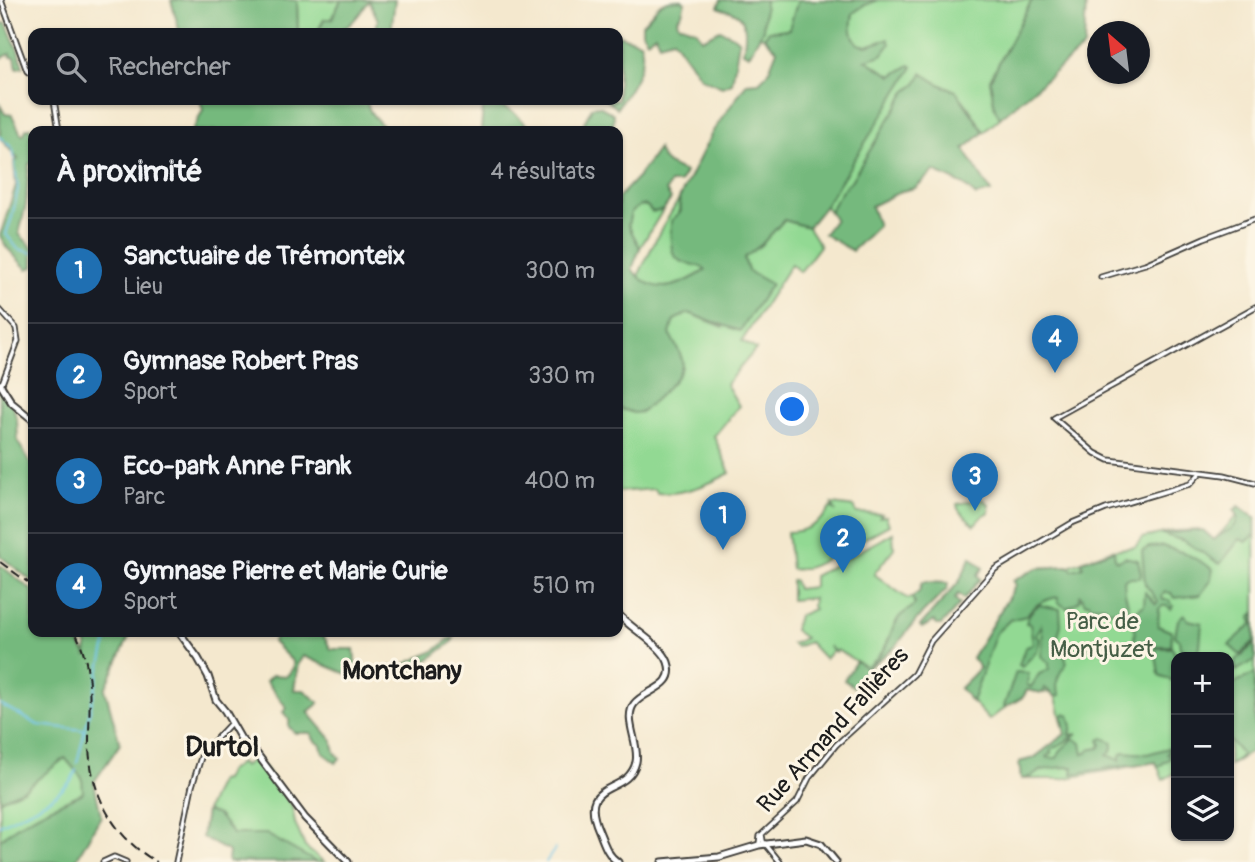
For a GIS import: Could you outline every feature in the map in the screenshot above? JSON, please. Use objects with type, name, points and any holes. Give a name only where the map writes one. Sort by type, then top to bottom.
[{"type":"main road","points":[[1,385],[14,405],[28,416]]},
{"type":"main road","points":[[618,862],[607,851],[591,806],[597,797],[628,775],[634,767],[637,757],[632,709],[637,701],[664,683],[669,670],[664,655],[623,618]]},
{"type":"main road","points":[[183,637],[198,658],[216,700],[240,739],[257,754],[305,818],[348,862]]},
{"type":"main road","points":[[662,862],[719,857],[763,845],[812,840],[824,846],[836,862]]},
{"type":"street","points":[[1,0],[28,70]]},
{"type":"street","points":[[55,105],[58,126]]},
{"type":"street","points":[[1101,277],[1145,264],[1255,219]]},
{"type":"street","points":[[1255,307],[1055,418],[1095,453],[1109,460],[1201,472],[1255,483]]},
{"type":"street","points":[[0,310],[15,326],[18,336],[16,349],[1,385]]},
{"type":"street","name":"Rue Armand Fallières","points":[[763,845],[763,832],[797,802],[809,778],[836,746],[914,674],[931,641],[995,569],[1072,523],[1106,509],[1190,484],[1201,472]]},
{"type":"street","points":[[176,862],[202,754],[231,723]]},
{"type":"street","points":[[763,845],[780,862]]},
{"type":"street","points":[[103,862],[113,857],[119,857],[126,862]]},
{"type":"green space","points":[[171,0],[297,0],[298,28],[179,28]]},
{"type":"green space","points":[[297,0],[341,0],[331,20],[324,19],[320,28],[298,28]]},
{"type":"green space","points":[[341,0],[395,0],[392,28],[376,28],[378,20],[369,1],[345,28],[320,28],[324,19],[332,19]]},
{"type":"green space","points":[[682,0],[685,2],[677,19],[678,24],[696,30],[702,39],[720,30],[739,41],[732,83],[722,87],[701,78],[673,39],[659,43],[655,34],[647,40],[642,32],[642,24],[658,6]]},
{"type":"green space","points":[[721,0],[765,0],[763,30],[749,55],[743,52],[745,31],[742,20],[735,13],[718,7]]},
{"type":"green space","points":[[765,0],[798,0],[789,29],[769,31],[764,37],[758,36],[763,30]]},
{"type":"green space","points":[[798,0],[878,0],[853,13],[852,29],[855,40],[858,44],[867,46],[888,39],[890,44],[882,55],[866,60],[892,76],[910,65],[913,67],[825,206],[808,227],[784,220],[762,244],[744,258],[748,271],[771,284],[740,331],[689,313],[674,320],[670,334],[682,360],[679,373],[668,388],[642,412],[623,410],[623,193],[658,149],[665,161],[685,172],[680,183],[670,183],[666,191],[671,199],[663,210],[652,212],[647,206],[641,205],[631,212],[628,225],[640,248],[632,269],[640,278],[658,287],[677,285],[706,270],[675,257],[671,242],[671,221],[681,211],[679,199],[713,131],[747,83],[759,82],[768,73],[777,50],[764,37],[769,31],[789,29]]},
{"type":"green space","points":[[878,0],[1032,0],[990,80],[995,108],[1000,118],[984,132],[963,100],[950,88],[932,84],[912,88],[906,92],[829,212],[825,206],[910,65],[892,76],[866,60],[882,41],[867,46],[858,45],[855,41],[852,29],[853,13]]},
{"type":"green space","points":[[1032,0],[1086,0],[1084,47],[1000,118],[995,109],[990,80]]},
{"type":"green space","points":[[6,23],[23,67],[17,68],[15,57],[10,54],[0,59],[0,24]]},
{"type":"green space","points":[[623,37],[640,42],[642,50],[640,68],[623,99]]},
{"type":"green space","points":[[922,73],[956,91],[984,132],[964,149],[991,192],[976,196],[964,185],[934,171],[915,188],[902,191],[871,206],[878,226],[852,251],[824,234],[835,219],[829,212],[906,92],[916,84]]},
{"type":"green space","points":[[0,105],[5,114],[12,115],[21,134],[28,128],[26,204],[19,234],[28,243],[27,269],[7,248],[0,236],[16,185],[14,162],[18,159],[0,138]]},
{"type":"green space","points":[[202,105],[368,105],[382,126],[195,126],[203,110]]},
{"type":"green space","points":[[492,105],[505,108],[528,126],[481,126],[483,107]]},
{"type":"green space","points":[[599,106],[614,114],[613,126],[582,126],[592,107]]},
{"type":"green space","points":[[679,199],[680,261],[695,263],[707,269],[682,283],[653,286],[638,276]]},
{"type":"green space","points":[[640,205],[647,206],[652,212],[663,210],[640,248],[628,225],[631,212]]},
{"type":"green space","points":[[784,220],[808,227],[820,246],[800,272],[791,264],[742,341],[756,349],[726,384],[739,406],[714,436],[730,473],[686,491],[657,493],[655,489],[623,492],[623,410],[634,413],[665,389],[682,367],[680,353],[670,334],[673,320],[689,313],[723,327],[748,271],[744,258],[762,244]]},
{"type":"green space","points":[[0,385],[12,403],[17,420],[18,442],[28,459],[28,578],[0,556]]},
{"type":"green space","points":[[983,499],[989,505],[989,513],[974,525],[958,509],[957,504]]},
{"type":"green space","points":[[832,504],[855,507],[856,513],[882,514],[880,517],[886,516],[889,525],[836,554],[834,551],[826,555],[828,558],[814,565],[791,569],[787,532],[812,526],[823,518],[831,507],[836,512]]},
{"type":"green space","name":"Parc de Montjuzet","points":[[1239,506],[1255,518],[1255,742],[1251,745],[1254,750],[1234,763],[1234,652],[1171,652],[1171,775],[1163,780],[1156,762],[1061,779],[1021,779],[1019,762],[1034,758],[1065,734],[1056,697],[1048,692],[1027,690],[1023,697],[1016,699],[989,720],[960,688],[980,668],[972,658],[1016,585],[1013,581],[1037,568],[1069,566],[1111,550],[1135,547],[1142,538],[1174,531],[1203,530],[1214,540],[1238,515],[1234,510]]},
{"type":"green space","points":[[1239,506],[1255,518],[1255,535],[1246,542],[1240,539],[1220,564],[1184,541],[1162,534],[1203,530],[1214,540],[1236,524],[1238,515],[1234,510]]},
{"type":"green space","points":[[893,533],[894,548],[874,574],[908,599],[912,597],[915,604],[898,619],[880,655],[866,667],[837,650],[835,652],[829,646],[832,651],[825,659],[809,642],[796,647],[792,644],[805,638],[794,630],[798,616],[814,609],[813,598],[791,600],[791,580],[794,580],[797,589],[814,587],[814,576]]},
{"type":"green space","points":[[1162,546],[1185,553],[1213,569],[1210,582],[1200,595],[1174,598],[1171,593],[1165,592],[1162,596],[1163,600],[1169,600],[1173,606],[1171,609],[1162,606],[1159,609],[1158,626],[1172,632],[1171,646],[1134,646],[1135,612],[1144,605],[1145,592],[1156,604],[1158,601],[1145,584],[1142,551],[1149,547]]},
{"type":"green space","points":[[1114,550],[1115,560],[1119,561],[1125,557],[1138,560],[1141,574],[1140,578],[1124,580],[1129,608],[1127,611],[1109,611],[1104,606],[1091,606],[1085,603],[1080,595],[1079,601],[1067,608],[1059,603],[1058,597],[1040,603],[1026,616],[1010,620],[996,633],[972,702],[960,688],[980,668],[972,658],[1016,585],[1013,581],[1037,568],[1069,566],[1072,570],[1083,567],[1082,561]]},
{"type":"green space","points":[[971,557],[983,568],[977,575],[980,579],[964,599],[958,594],[955,599],[960,604],[941,625],[934,621],[922,628],[920,626],[959,582]]},
{"type":"green space","points":[[0,565],[28,587],[28,637],[76,637],[86,655],[87,646],[82,637],[129,637],[105,689],[120,744],[94,782],[101,816],[75,862],[0,862],[0,840],[40,813],[83,793],[82,778],[65,758],[25,789],[0,800]]},
{"type":"green space","points":[[922,582],[948,583],[947,589],[918,618],[895,647],[865,671],[854,687],[844,680],[856,661],[866,667],[880,655],[898,619],[915,604],[912,597],[919,592]]},
{"type":"green space","points":[[1039,605],[1060,609],[1061,625],[1056,644],[1068,642],[1096,646],[1083,650],[1063,649],[1067,663],[1058,678],[1060,695],[1056,697],[1045,688],[1043,693],[1027,690],[1023,697],[1006,707],[1004,706],[1016,672],[1029,673],[1027,685],[1031,687],[1039,674],[1049,669],[1049,663],[1041,656],[1041,625],[1036,636],[1040,639],[1037,651],[1022,667],[1019,665],[1025,648],[1033,644],[1027,620]]},
{"type":"green space","points":[[1254,613],[1255,660],[1236,671],[1234,662],[1254,644],[1253,642],[1240,655],[1229,645],[1253,623],[1250,618]]},
{"type":"green space","points":[[1184,614],[1188,620],[1202,623],[1197,652],[1180,648],[1179,640],[1175,636],[1178,620]]},
{"type":"green space","points":[[275,637],[324,637],[331,649],[354,649],[356,669],[401,666],[436,650],[454,638],[429,660],[397,676],[349,675],[303,656],[298,664],[294,690],[304,690],[319,703],[308,712],[332,740],[335,752],[340,758],[336,763],[323,753],[321,745],[314,740],[311,733],[295,733],[289,727],[289,719],[283,712],[287,708],[266,681],[272,675],[287,676],[293,668],[293,662],[273,642]]},
{"type":"green space","points":[[1155,648],[1172,648],[1174,652],[1171,652],[1171,680],[1159,675]]},
{"type":"green space","points":[[1255,673],[1255,742],[1251,746],[1254,750],[1234,763],[1242,755],[1234,746],[1234,684]]},
{"type":"green space","points":[[1065,713],[1069,715],[1072,726],[1070,735],[1078,734],[1051,750],[1052,754],[1047,758],[1057,758],[1061,750],[1074,738],[1081,743],[1083,754],[1099,748],[1099,740],[1103,738],[1113,742],[1107,755],[1120,760],[1120,755],[1124,752],[1147,754],[1171,747],[1167,754],[1171,757],[1158,767],[1156,762],[1072,774],[1073,767],[1058,768],[1043,770],[1021,779],[1019,762],[1034,758],[1065,734],[1062,716]]},
{"type":"green space","points":[[256,756],[292,806],[295,823],[305,847],[324,862],[314,862],[266,834],[233,834],[218,815],[206,811],[219,781],[224,780],[228,772],[240,763],[243,767]]},
{"type":"green space","points":[[65,757],[83,778],[83,793],[29,819],[0,840],[0,800],[25,789]]},
{"type":"green space","points":[[206,811],[218,815],[233,834],[266,834],[316,862],[228,862],[229,852],[202,837]]},
{"type":"waterway","points":[[0,137],[13,149],[18,189],[6,234],[18,249],[28,252]]},
{"type":"waterway","points":[[77,763],[108,637]]},
{"type":"waterway","points":[[0,704],[38,725],[84,730]]},
{"type":"waterway","points":[[0,825],[55,795],[72,779],[76,770]]},
{"type":"waterway","points":[[546,862],[555,849]]},
{"type":"railway","points":[[0,562],[28,582]]},
{"type":"railway","points":[[77,637],[88,672],[90,760],[99,795],[106,811],[128,840],[157,862]]},
{"type":"place","name":"Gymnase Pierre et Marie Curie","points":[[1055,373]]},
{"type":"place","name":"Eco-park Anne Frank","points":[[975,511]]},
{"type":"place","name":"Sanctuaire de Trémonteix","points":[[723,550]]},
{"type":"place","name":"Gymnase Robert Pras","points":[[843,573]]},
{"type":"district","name":"Montchany","points":[[402,671]]},
{"type":"district","name":"Durtol","points":[[222,747]]}]
